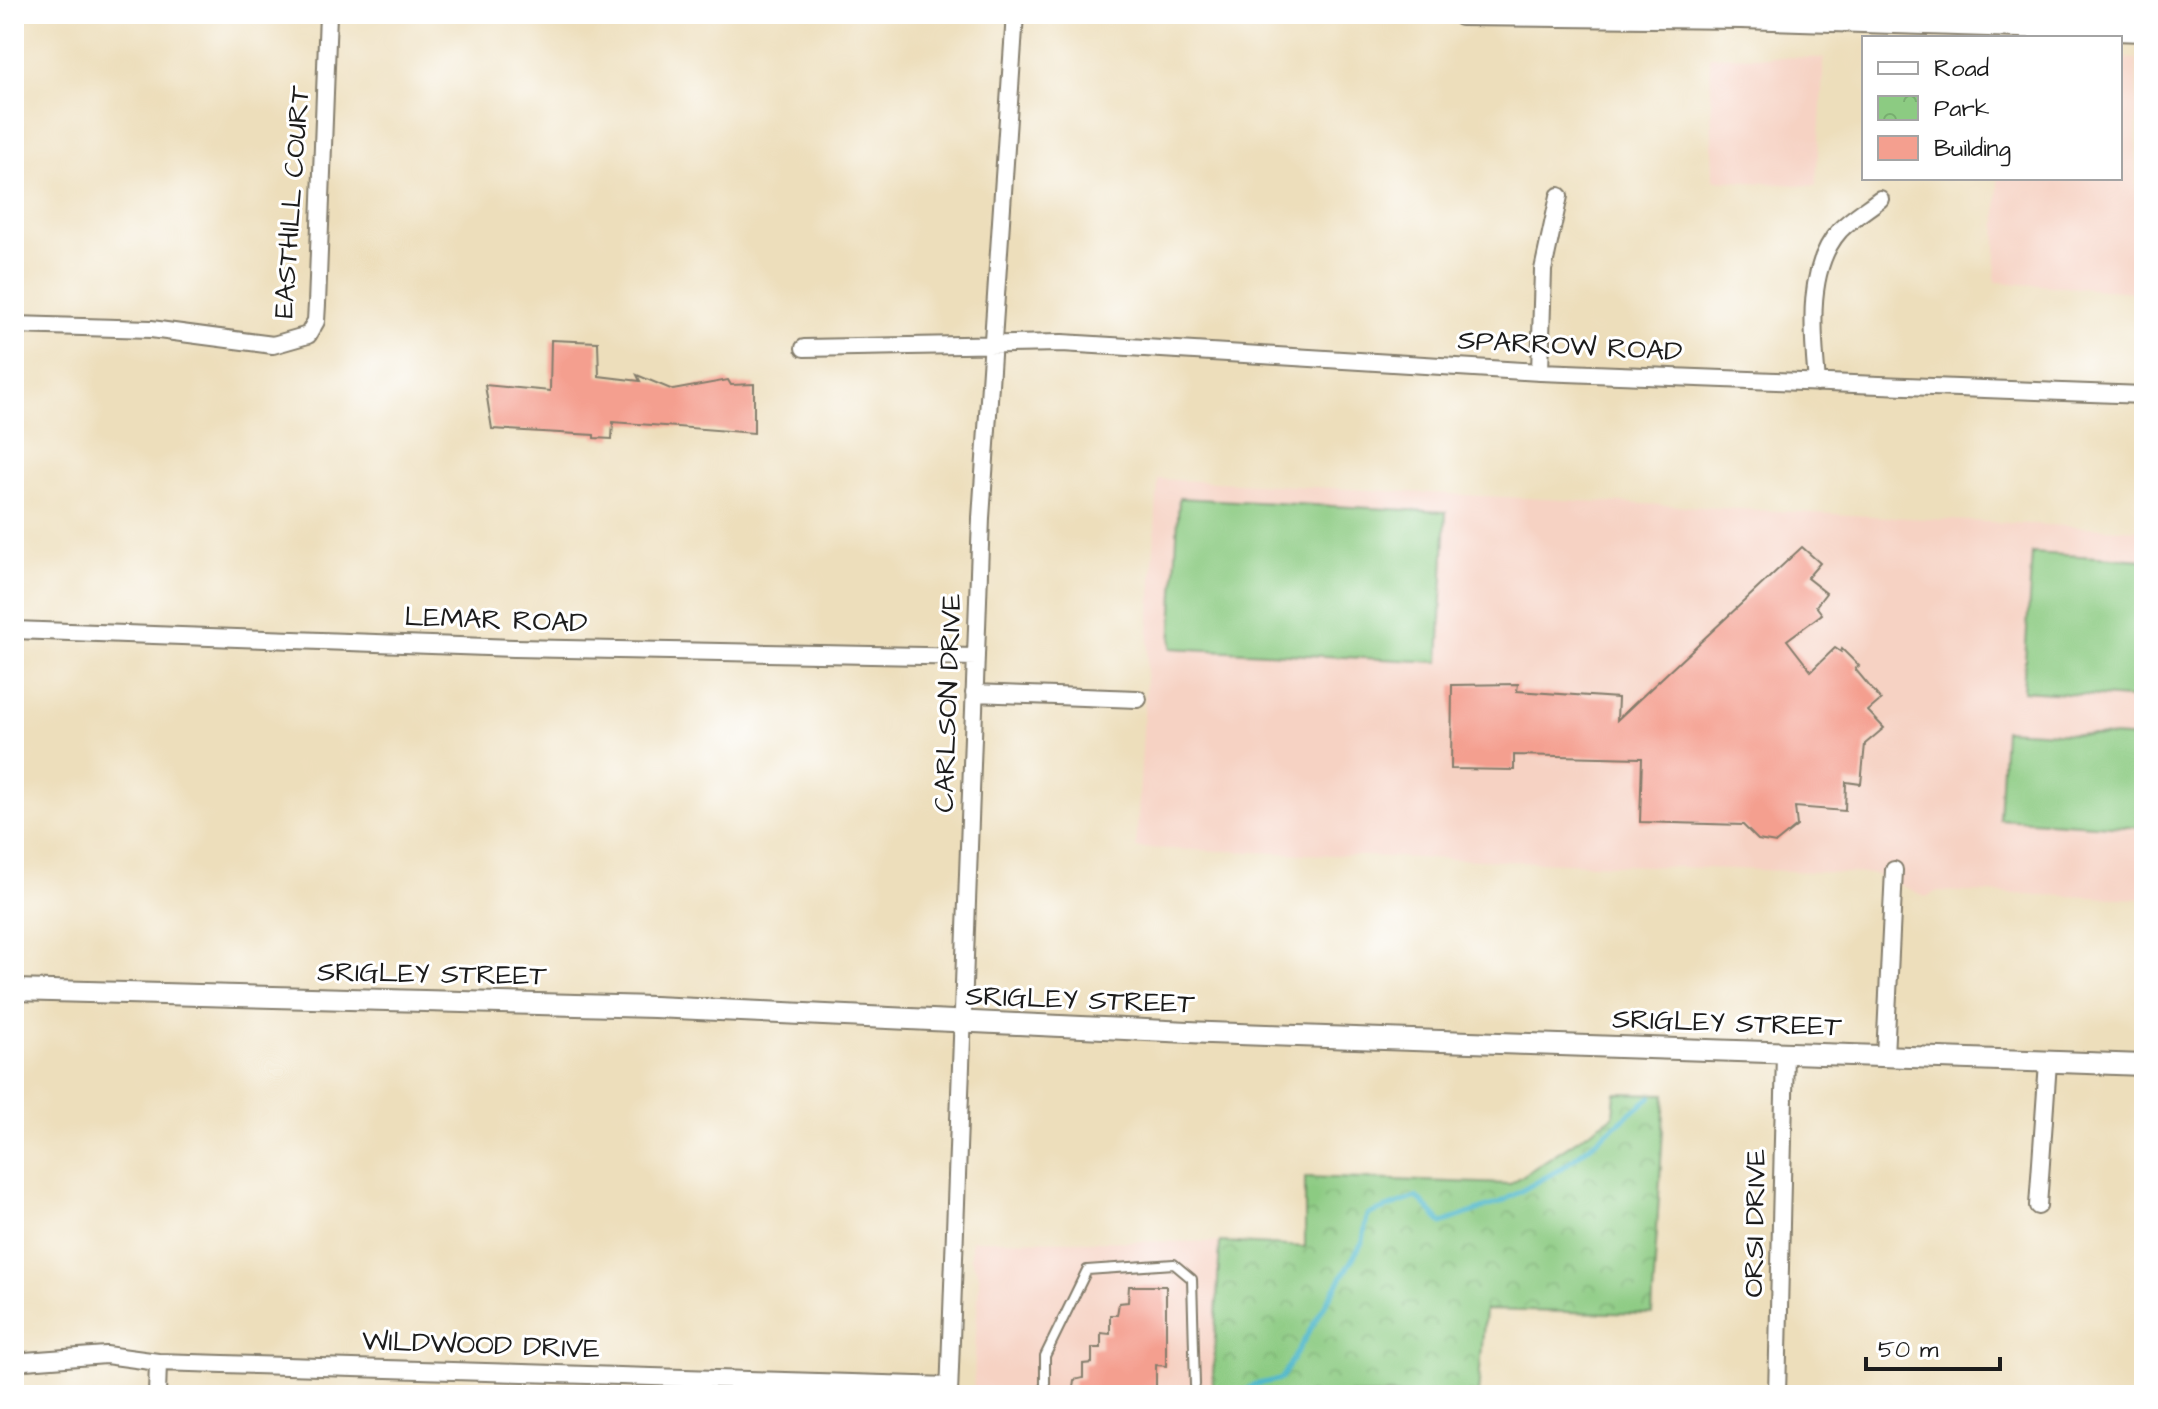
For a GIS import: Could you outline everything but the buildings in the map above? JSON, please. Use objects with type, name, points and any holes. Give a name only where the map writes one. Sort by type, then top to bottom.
[{"type":"main road","points":[[1462,14],[1742,15],[2106,22],[2144,30]]},
{"type":"street","name":"EASTHILL COURT","points":[[14,325],[151,329],[273,345],[308,335],[316,321],[328,14]]},
{"type":"street","name":"CARLSON DRIVE","points":[[949,1391],[974,693],[1015,14]]},
{"type":"street","points":[[1540,372],[1543,270],[1559,196]]},
{"type":"street","points":[[1817,383],[1814,326],[1822,257],[1840,230],[1880,199]]},
{"type":"street","name":"SPARROW ROAD","points":[[804,348],[994,343],[1158,346],[1540,372],[2144,395]]},
{"type":"street","name":"LEMAR ROAD","points":[[14,630],[514,648],[976,657]]},
{"type":"street","points":[[974,693],[1138,699]]},
{"type":"street","points":[[1885,1056],[1894,870]]},
{"type":"street","name":"SRIGLEY STREET","points":[[14,990],[654,1007],[962,1023],[2144,1065]]},
{"type":"street","name":"ORSI DRIVE","points":[[1777,1395],[1785,1053]]},
{"type":"street","points":[[2038,1206],[2048,1062]]},
{"type":"street","name":"WILDWOOD DRIVE","points":[[14,1367],[25,1361],[106,1355],[158,1362],[949,1391]]},
{"type":"street","points":[[157,1395],[158,1362]]},
{"type":"lane","points":[[1045,1395],[1045,1356],[1087,1270],[1174,1264],[1192,1279],[1195,1385]]},
{"type":"shaded area","points":[[1710,56],[1824,58],[1816,186],[1713,180]]},
{"type":"shaded area","points":[[2122,58],[2137,59],[2134,292],[1995,282],[1998,180],[2122,180]]},
{"type":"shaded area","points":[[1158,479],[2144,530],[2144,899],[1938,891],[1926,897],[1876,874],[1136,848]]},
{"type":"shaded area","points":[[971,1240],[1220,1242],[1212,1395],[973,1395],[979,1275],[971,1259]]},
{"type":"green space","points":[[1179,498],[1446,512],[1439,662],[1171,648]]},
{"type":"green space","points":[[2032,553],[2144,560],[2144,699],[2023,691]]},
{"type":"green space","points":[[2004,730],[2144,738],[2144,828],[1999,819]]},
{"type":"green space","points":[[1615,1093],[1665,1094],[1652,1314],[1485,1310],[1478,1395],[1212,1395],[1220,1242],[1305,1247],[1305,1177],[1510,1184],[1613,1116]]},
{"type":"waterway","points":[[1241,1395],[1253,1385],[1281,1379],[1363,1241],[1367,1215],[1417,1197],[1442,1223],[1501,1202],[1562,1168],[1651,1097]]}]
